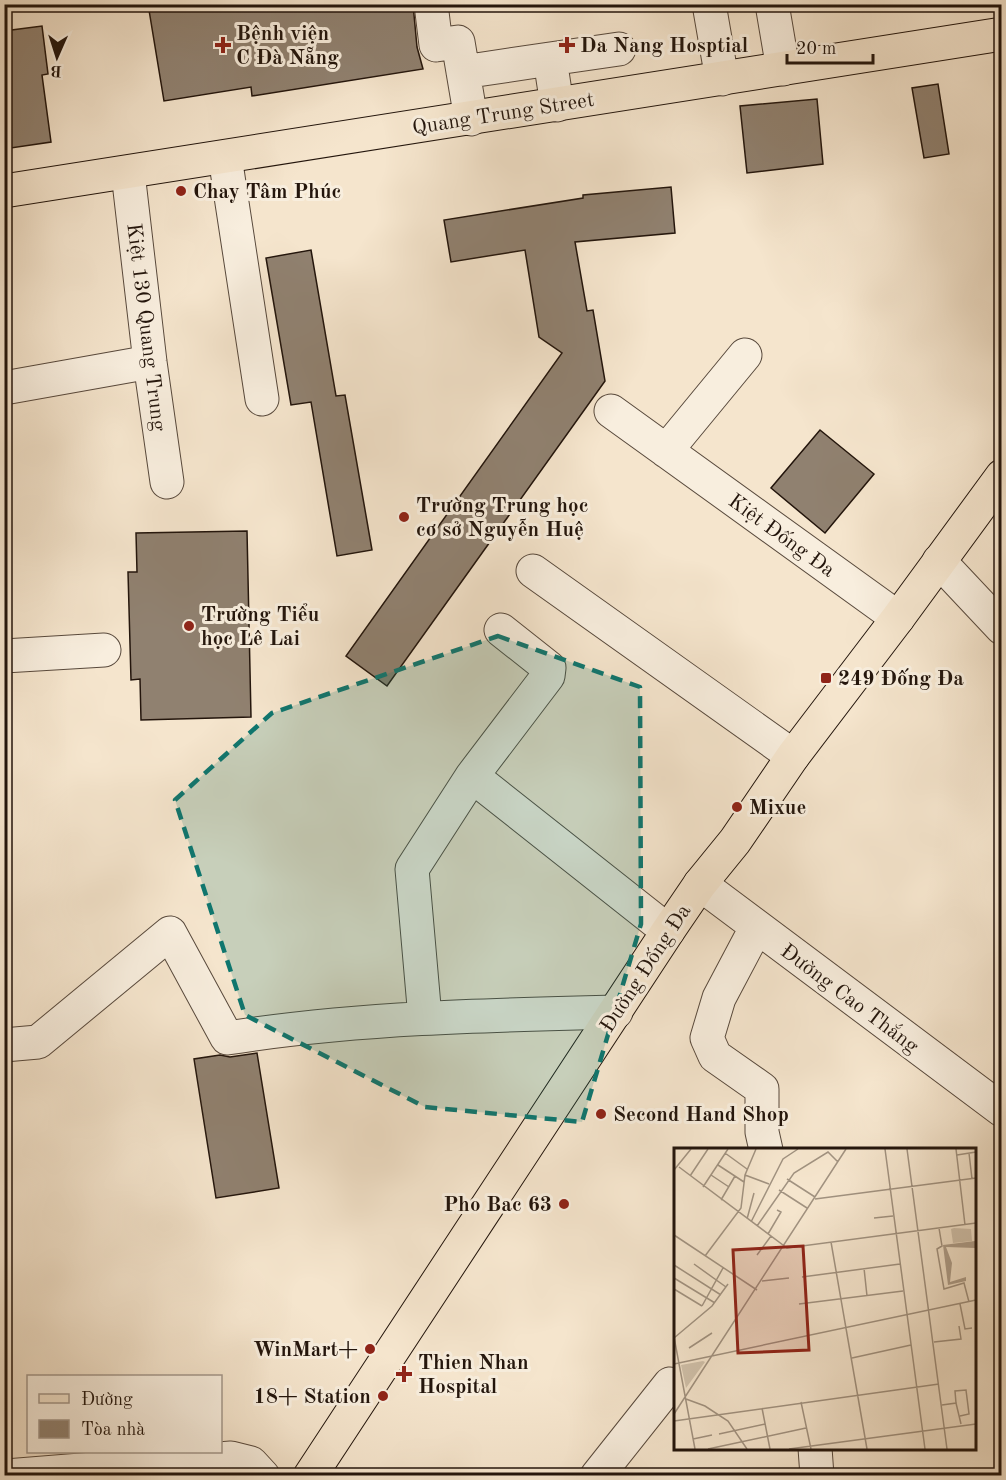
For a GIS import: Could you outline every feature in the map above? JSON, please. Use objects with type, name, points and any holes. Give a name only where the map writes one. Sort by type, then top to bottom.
[{"type":"main road","name":"Quang Trung Street","points":[[4,191],[1002,34]]},
{"type":"main road","name":"Đường Đống Đa","points":[[310,1476],[700,884],[735,841],[793,756],[1002,476]]},
{"type":"street","points":[[431,4],[436,45],[458,42],[471,119]]},
{"type":"street","points":[[709,4],[722,79]]},
{"type":"street","points":[[772,4],[783,69]]},
{"type":"street","points":[[463,72],[619,49]]},
{"type":"street","points":[[550,59],[557,105]]},
{"type":"street","points":[[225,157],[261,399]]},
{"type":"street","name":"Kiệt 130 Quang Trung","points":[[128,173],[150,362],[167,482]]},
{"type":"street","points":[[666,451],[745,355]]},
{"type":"street","points":[[4,388],[150,362]]},
{"type":"street","name":"Kiệt Đống Đa","points":[[611,411],[898,618]]},
{"type":"street","points":[[939,561],[1002,628]]},
{"type":"street","points":[[533,571],[793,756]]},
{"type":"street","points":[[425,1018],[412,869],[472,776],[548,676],[549,668],[501,630]]},
{"type":"street","points":[[4,656],[104,650]]},
{"type":"street","points":[[472,776],[668,931]]},
{"type":"street","name":"Đường Cao Thắng","points":[[700,884],[1002,1110]]},
{"type":"street","points":[[756,928],[719,998],[707,1038],[715,1056],[762,1089],[762,1132],[766,1148]]},
{"type":"street","points":[[4,1045],[38,1042],[170,933],[227,1038],[291,1028],[425,1018],[616,1012]]},
{"type":"street","points":[[597,1476],[670,1384]]},
{"type":"street","points":[[815,1450],[817,1476]]},
{"type":"street","points":[[6,1476],[231,1458],[251,1464],[263,1476]]},
{"type":"highlighted area","points":[[498,636],[640,687],[641,924],[582,1122],[425,1107],[245,1015],[175,800],[272,713]]},
{"type":"building","points":[[148,4],[413,4],[417,47],[423,69],[252,96],[251,87],[164,101]]},
{"type":"building","points":[[42,26],[48,74],[42,75],[51,142],[4,149],[4,31]]},
{"type":"building","points":[[938,84],[949,154],[924,158],[912,88]]},
{"type":"building","points":[[817,99],[823,164],[747,173],[740,106]]},
{"type":"building","points":[[671,187],[675,233],[575,242],[587,311],[593,310],[605,381],[387,686],[346,656],[562,353],[539,337],[525,250],[451,262],[444,220],[583,198],[583,195]]},
{"type":"building","points":[[311,250],[336,396],[345,395],[372,550],[337,556],[311,402],[291,405],[266,258]]},
{"type":"building","points":[[820,430],[874,474],[825,533],[771,488]]},
{"type":"building","name":"Trường Tiểu học Lê Lai","points":[[247,531],[251,717],[141,720],[140,679],[131,680],[128,572],[137,572],[136,533]]},
{"type":"building","points":[[257,1053],[279,1188],[216,1198],[194,1059]]},
{"type":"place","name":"Bệnh viện C Đà Nẵng","points":[[223,45]]},
{"type":"place","name":"Da Nang Hosptial","points":[[567,45]]},
{"type":"place","name":"Chay Tâm Phúc","points":[[181,191]]},
{"type":"place","name":"Trường Trung học cơ sở Nguyễn Huệ","points":[[404,517]]},
{"type":"place","name":"Trường Tiểu học Lê Lai","points":[[189,626]]},
{"type":"place","name":"249 Đống Đa","points":[[826,678]]},
{"type":"place","name":"Mixue","points":[[737,807]]},
{"type":"place","name":"Second Hand Shop","points":[[601,1114]]},
{"type":"place","name":"Pho Bac 63","points":[[564,1204]]},
{"type":"place","name":"WinMart+","points":[[370,1349]]},
{"type":"place","name":"Thien Nhan Hospital","points":[[404,1374]]},
{"type":"place","name":"18+ Station","points":[[383,1396]]}]
